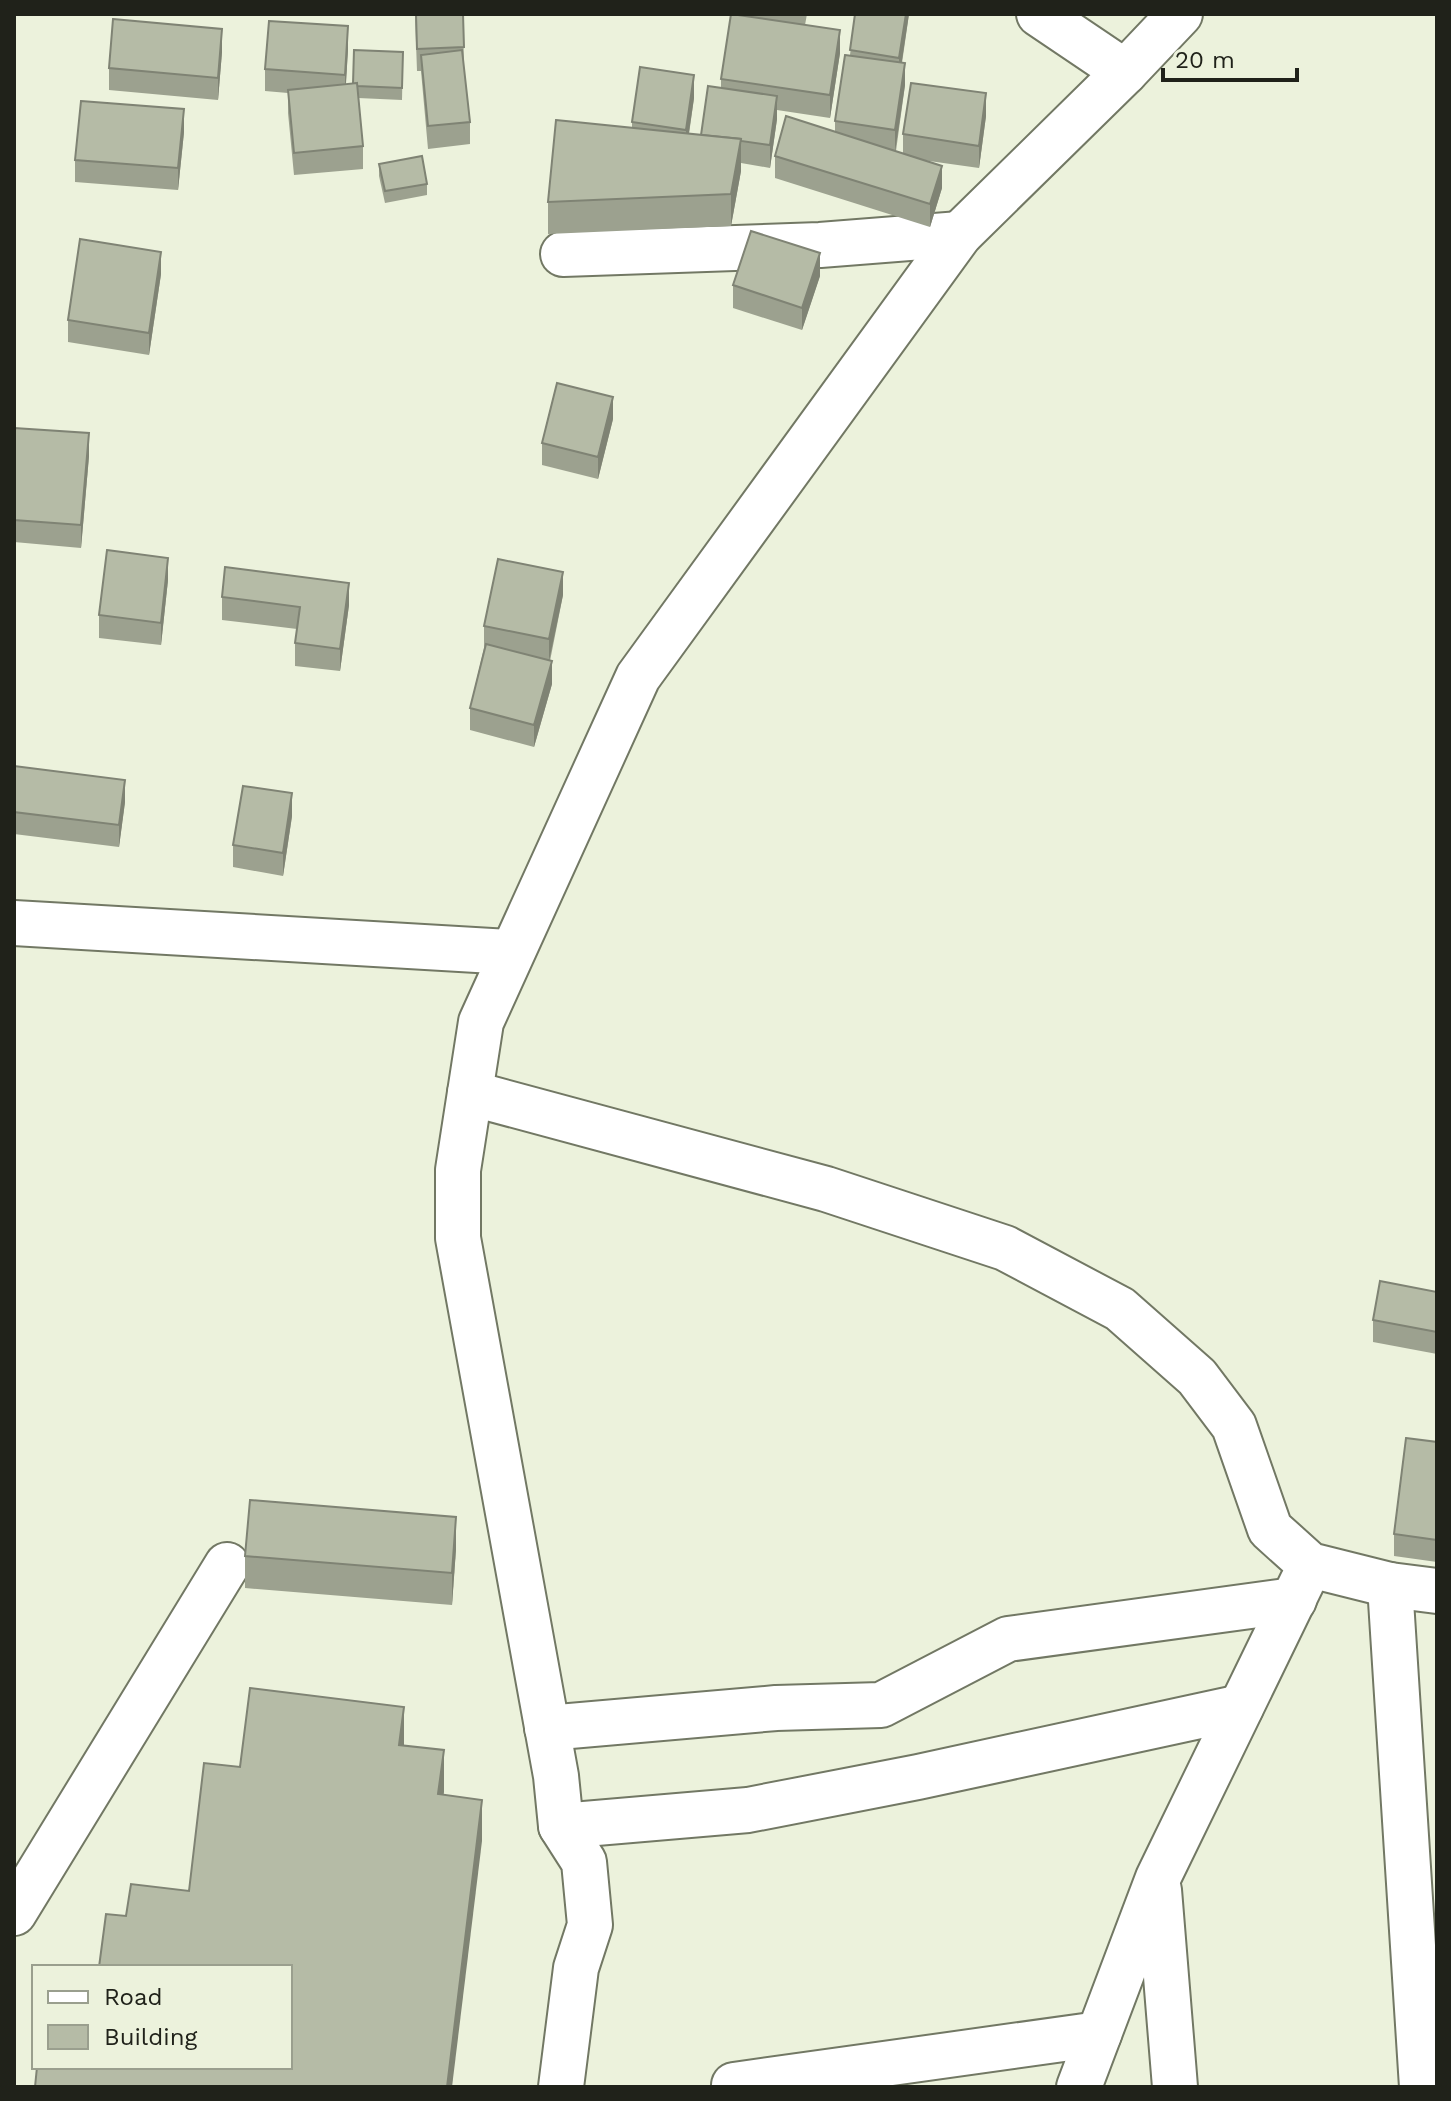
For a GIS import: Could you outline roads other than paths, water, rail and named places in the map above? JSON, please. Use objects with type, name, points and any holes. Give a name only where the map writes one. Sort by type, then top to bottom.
[{"type":"street","points":[[1039,14],[1125,72]]},
{"type":"street","points":[[561,2087],[576,1968],[590,1925],[584,1862],[561,1826],[547,1728],[458,1238],[458,1170],[481,1022],[638,677],[960,234],[1180,14]]},
{"type":"street","points":[[563,254],[820,245],[960,234]]},
{"type":"street","points":[[14,923],[511,952]]},
{"type":"street","points":[[470,1093],[826,1189],[1005,1248],[1120,1309],[1197,1377],[1234,1426],[1270,1529],[1302,1583]]},
{"type":"street","points":[[14,1913],[29,1856],[227,1565]]},
{"type":"street","points":[[1079,2087],[1158,1878],[1302,1583]]},
{"type":"street","points":[[547,1728],[776,1708],[881,1705],[1008,1639],[1302,1583],[1390,1585],[1437,1591]]},
{"type":"street","points":[[1390,1585],[1422,2087]]},
{"type":"street","points":[[561,1826],[748,1810],[918,1777],[1241,1707]]},
{"type":"street","points":[[1158,1878],[1175,2087]]},
{"type":"street","points":[[731,2086],[1099,2034]]}]
